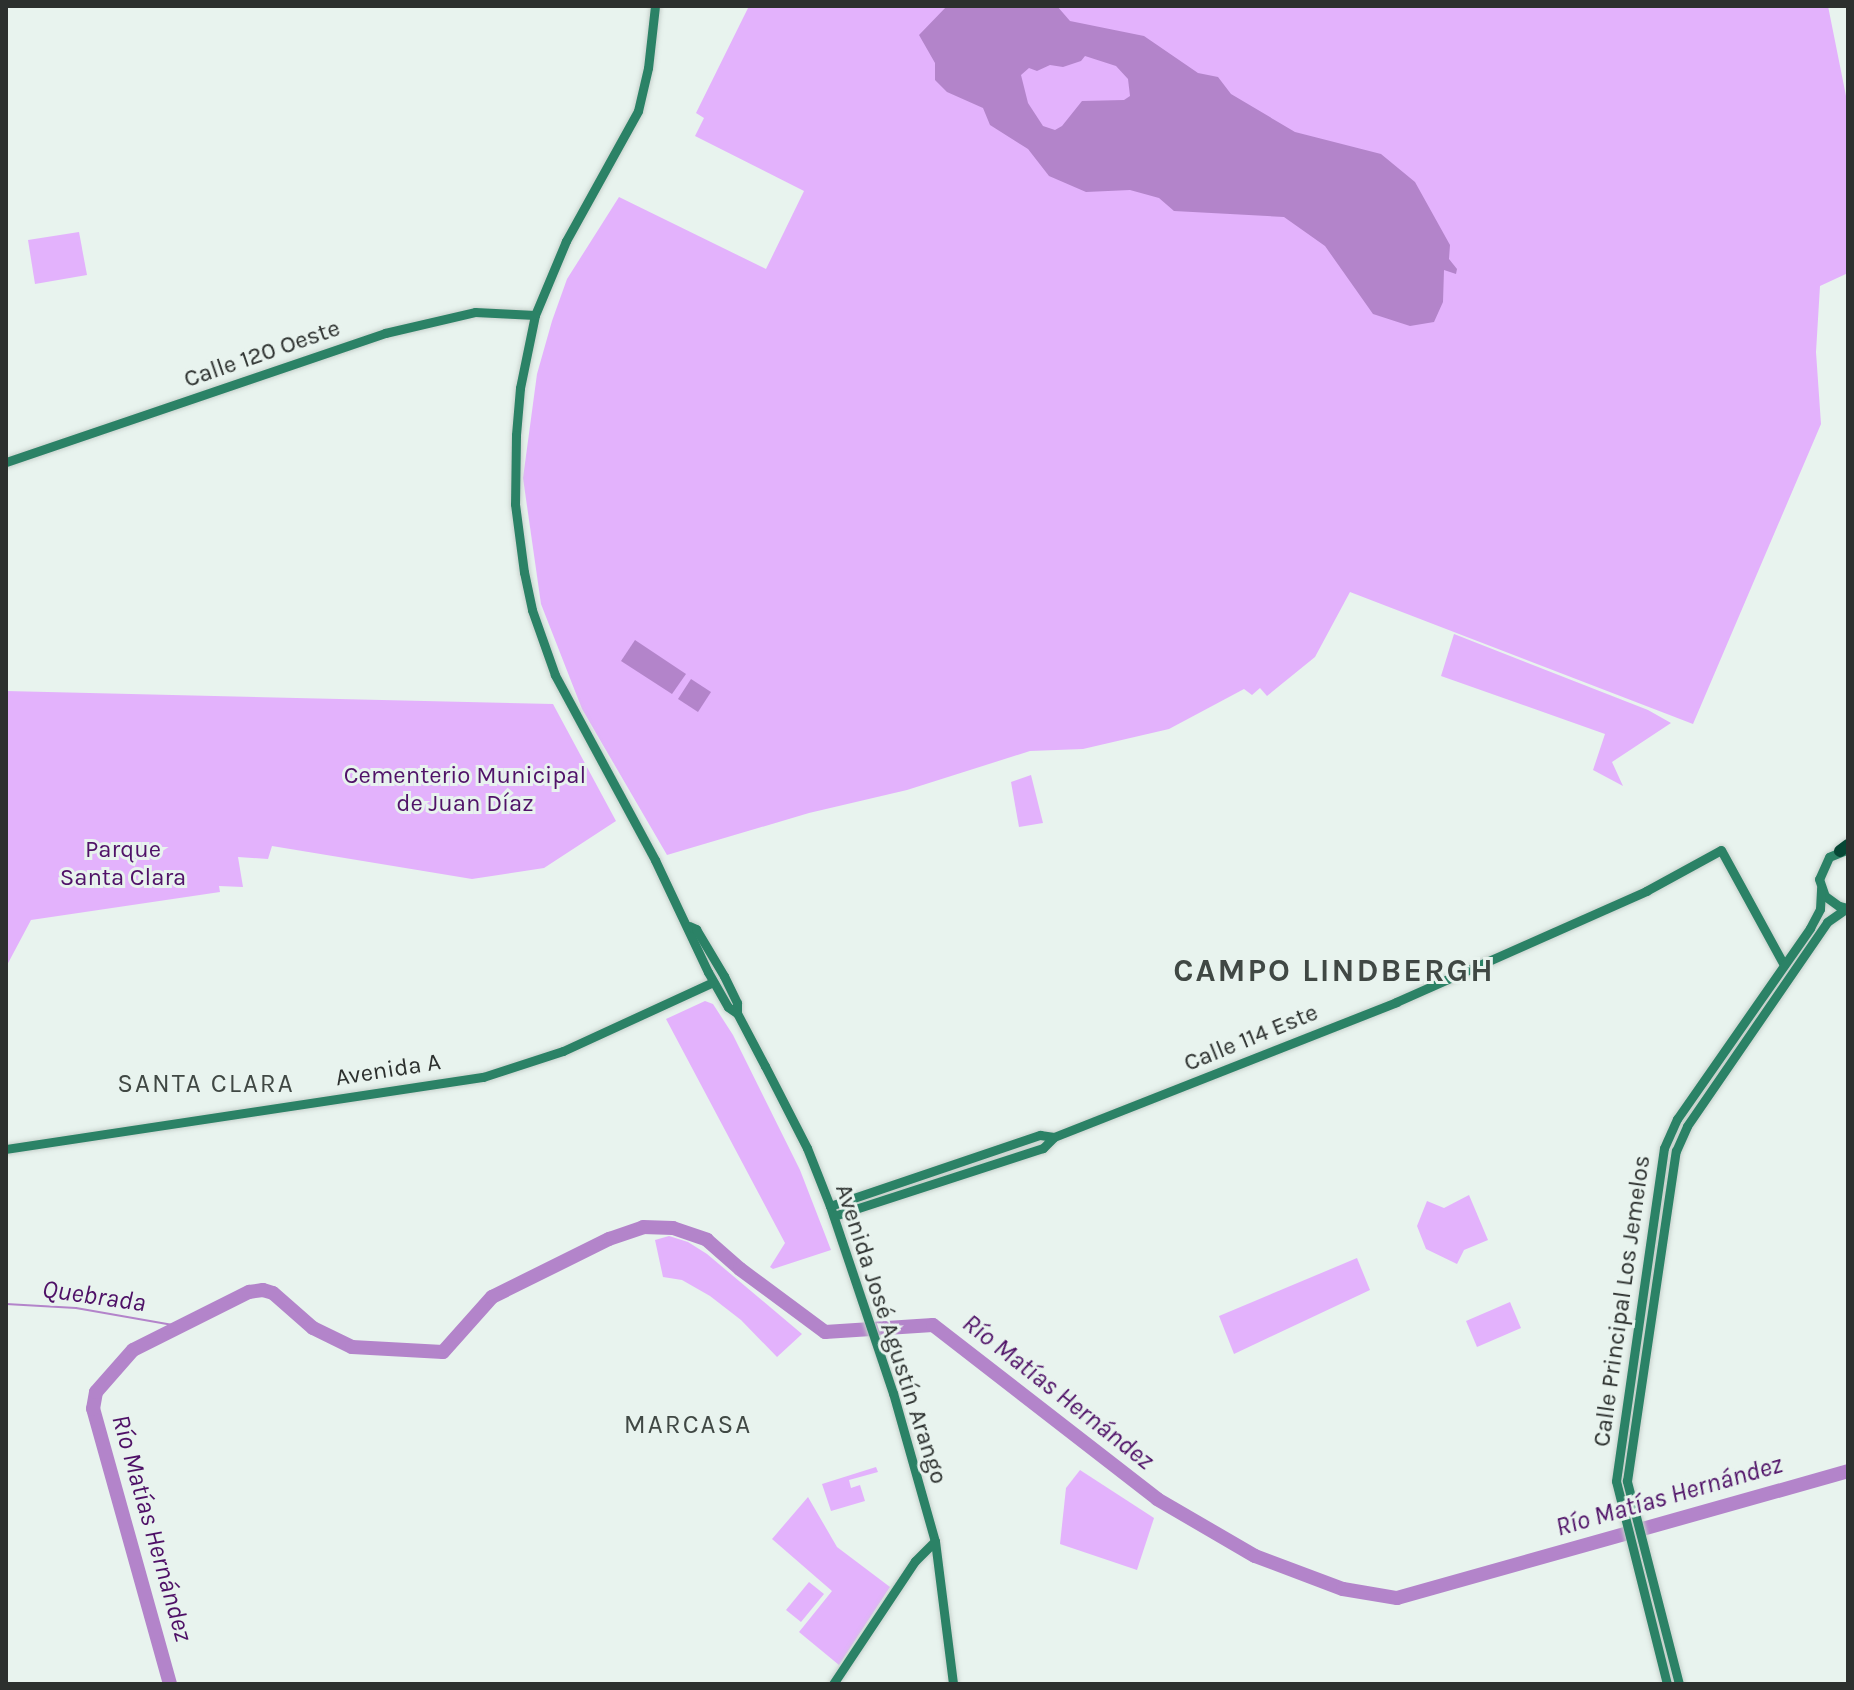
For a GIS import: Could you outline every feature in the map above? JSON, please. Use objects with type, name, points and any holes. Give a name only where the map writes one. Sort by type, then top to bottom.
[{"type":"main road","name":"Avenida José Agustín Arango","points":[[655,6],[648,68],[636,116],[562,250],[535,315],[520,388],[514,471],[520,544],[532,610],[570,705],[689,926],[689,934],[713,982],[737,1013],[807,1148],[834,1216],[877,1343],[935,1541],[953,1684]]},
{"type":"main road","name":"Calle 120 Oeste","points":[[6,462],[385,333],[475,312],[535,315]]},
{"type":"main road","name":"Calle Principal Los Jemelos","points":[[1643,1569],[1617,1497],[1616,1481],[1664,1148],[1677,1119],[1817,916],[1822,867],[1845,849]]},
{"type":"main road","name":"Calle 114 Este","points":[[834,1216],[1043,1148],[1054,1137],[1406,997],[1641,894],[1721,850],[1784,965]]},
{"type":"main road","points":[[1821,888],[1831,902],[1848,908]]},
{"type":"main road","name":"Calle Principal Los Jemelos","points":[[1643,1569],[1628,1491],[1676,1151],[1687,1126],[1806,952],[1832,917],[1848,908]]},
{"type":"main road","name":"Avenida José Agustín Arango","points":[[689,926],[696,929],[724,976],[737,1003],[737,1013]]},
{"type":"main road","points":[[1784,965],[1789,968],[1806,952]]},
{"type":"main road","name":"Avenida A","points":[[6,1149],[483,1077],[563,1051],[713,982]]},
{"type":"main road","points":[[1771,985],[1778,986],[1779,992]]},
{"type":"main road","points":[[1737,1032],[1754,1028],[1751,1012]]},
{"type":"main road","name":"Calle 114 Este","points":[[830,1206],[1040,1135],[1054,1137]]},
{"type":"main road","points":[[833,1684],[915,1561],[935,1541]]},
{"type":"main road","points":[[1643,1569],[1667,1684]]},
{"type":"main road","points":[[1643,1569],[1679,1684]]},
{"type":"green space","points":[[749,6],[1828,6],[1848,106],[1848,273],[1820,286],[1816,352],[1821,424],[1693,724],[1350,592],[1315,657],[1267,696],[1260,688],[1252,695],[1244,689],[1169,729],[1083,749],[1030,751],[907,790],[809,813],[667,855],[582,709],[541,604],[523,478],[537,374],[552,321],[567,279],[619,197],[766,269],[804,191],[695,136],[704,118],[696,113]]},
{"type":"green space","points":[[79,232],[87,275],[35,284],[28,240]]},
{"type":"green space","points":[[1454,634],[1648,710],[1671,723],[1612,762],[1623,786],[1593,770],[1605,734],[1441,676]]},
{"type":"green space","name":"Cementerio Municipal de Juan Díaz","points":[[6,691],[553,704],[616,821],[544,868],[472,879],[272,846],[268,859],[238,857],[243,887],[219,886],[220,892],[31,920],[6,967]]},
{"type":"green space","points":[[1031,775],[1043,823],[1019,827],[1011,782]]},
{"type":"green space","points":[[705,1001],[713,1004],[733,1035],[800,1170],[831,1250],[773,1269],[770,1267],[785,1243],[666,1019]]},
{"type":"green space","points":[[1469,1195],[1488,1240],[1464,1250],[1457,1264],[1426,1249],[1417,1226],[1427,1201],[1444,1208]]},
{"type":"green space","points":[[669,1236],[688,1242],[707,1254],[802,1334],[777,1357],[741,1320],[710,1296],[682,1280],[663,1277],[655,1240]]},
{"type":"green space","points":[[1357,1258],[1370,1290],[1234,1354],[1219,1316]]},
{"type":"green space","points":[[1510,1302],[1521,1328],[1477,1347],[1466,1321]]},
{"type":"green space","points":[[876,1467],[878,1472],[849,1480],[851,1488],[860,1485],[865,1501],[831,1511],[822,1484]]},
{"type":"green space","points":[[1080,1470],[1154,1518],[1137,1570],[1060,1544],[1066,1488]]},
{"type":"green space","points":[[808,1497],[837,1547],[890,1587],[839,1665],[799,1632],[832,1591],[772,1539]]},
{"type":"green space","points":[[809,1582],[824,1594],[801,1622],[786,1610]]},
{"type":"shaded area","points":[[947,6],[1057,6],[1070,21],[1144,36],[1198,73],[1218,77],[1231,94],[1295,132],[1381,154],[1415,182],[1450,245],[1449,259],[1457,269],[1456,274],[1444,270],[1443,302],[1434,322],[1410,326],[1373,314],[1325,246],[1284,217],[1174,211],[1159,198],[1130,190],[1086,192],[1049,176],[1028,149],[990,125],[983,108],[947,92],[935,80],[935,63],[919,35]],"holes":[[[1085,56],[1116,66],[1128,79],[1130,96],[1124,100],[1082,101],[1055,130],[1043,126],[1028,103],[1021,75],[1029,68],[1037,71],[1050,65],[1063,67],[1081,61]]]},
{"type":"shaded area","points":[[635,640],[686,674],[672,694],[621,661]]},
{"type":"shaded area","points":[[691,679],[711,692],[698,712],[678,699]]},
{"type":"waterway","name":"Río Matías Hernández","points":[[170,1684],[93,1409],[96,1392],[133,1350],[249,1292],[263,1290],[273,1293],[313,1328],[352,1347],[443,1352],[492,1297],[609,1239],[643,1227],[673,1228],[707,1240],[740,1269],[825,1332],[933,1325],[1157,1499],[1255,1556],[1343,1589],[1397,1598],[1848,1471]]},
{"type":"waterway","name":"Quebrada","points":[[6,1304],[76,1308],[178,1326]]},
{"type":"district","name":"CAMPO LINDBERGH","points":[[1334,971]]},
{"type":"district","name":"SANTA CLARA","points":[[206,1084]]},
{"type":"district","name":"MARCASA","points":[[688,1425]]},
{"type":"park label","name":"Parque Santa Clara","points":[[123,864]]}]
